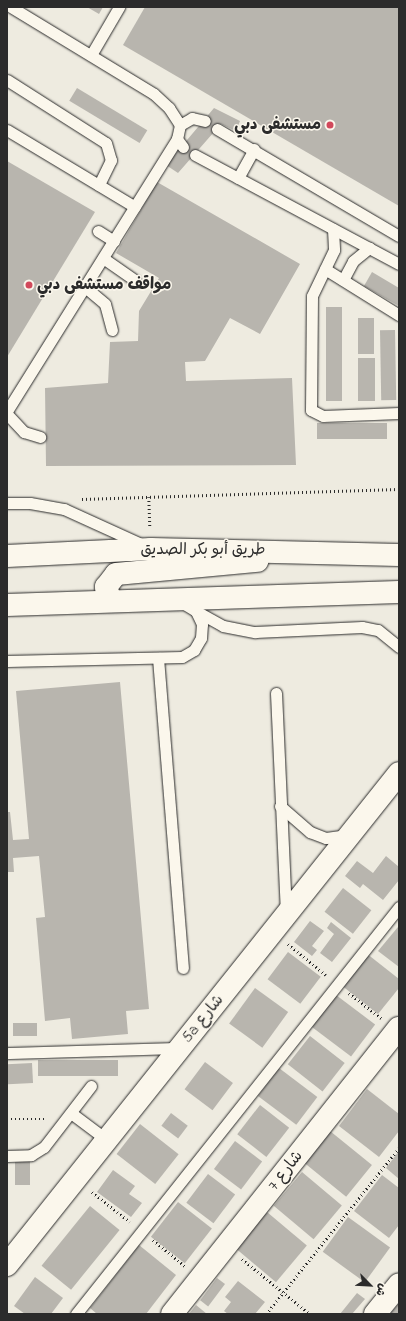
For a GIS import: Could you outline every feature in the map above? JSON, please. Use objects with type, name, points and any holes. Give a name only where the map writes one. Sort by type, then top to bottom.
[{"type":"street","name":"طريق أبو بكر الصديق","points":[[7,556],[151,549],[297,551],[399,555]]},
{"type":"street","points":[[111,601],[106,587],[116,574],[235,565],[297,551]]},
{"type":"street","points":[[7,605],[398,593]]},
{"type":"street","name":"5a شارع","points":[[7,1265],[399,773]]},
{"type":"street","name":"شارع 7","points":[[172,1314],[399,1028]]},
{"type":"street","points":[[375,1314],[399,1284]]},
{"type":"lane","points":[[12,7],[154,94],[169,108],[180,125],[180,143],[135,207],[7,413],[24,432],[40,437]]},
{"type":"lane","points":[[91,55],[119,7]]},
{"type":"lane","points":[[7,80],[106,143],[111,160],[99,185]]},
{"type":"lane","points":[[180,125],[192,118],[205,121]]},
{"type":"lane","points":[[217,129],[254,149],[399,236]]},
{"type":"lane","points":[[7,130],[135,207]]},
{"type":"lane","points":[[238,178],[254,149]]},
{"type":"lane","points":[[195,154],[399,264]]},
{"type":"lane","points":[[333,229],[334,250],[313,290],[311,304],[311,410],[323,416],[399,413]]},
{"type":"lane","points":[[98,231],[114,241]]},
{"type":"lane","points":[[343,280],[353,261],[370,248]]},
{"type":"lane","points":[[103,258],[135,280]]},
{"type":"lane","points":[[325,269],[399,315]]},
{"type":"lane","points":[[85,287],[105,304],[112,330]]},
{"type":"lane","points":[[7,503],[30,503],[64,509],[151,549]]},
{"type":"lane","points":[[173,599],[223,626],[255,632],[362,627],[378,630],[399,647]]},
{"type":"lane","points":[[7,661],[182,657],[194,650],[201,638],[202,624],[196,611]]},
{"type":"lane","points":[[158,658],[182,968]]},
{"type":"lane","points":[[276,693],[286,915]]},
{"type":"lane","points":[[280,806],[310,832],[326,838],[350,835]]},
{"type":"lane","points":[[76,1314],[399,907]]},
{"type":"lane","points":[[7,1053],[180,1048]]},
{"type":"lane","points":[[7,1156],[38,1152],[92,1086]]},
{"type":"lane","points":[[69,1116],[107,1140]]},
{"type":"path","points":[[64,509],[69,500],[399,489]]},
{"type":"path","points":[[149,497],[151,549]]},
{"type":"path","points":[[7,1118],[69,1116]]},
{"type":"path","points":[[266,1314],[399,1148]]},
{"type":"path","points":[[227,1246],[310,1314]]},
{"type":"building","points":[[87,7],[103,7],[99,14]]},
{"type":"building","name":"مستشفى دبي","points":[[145,7],[399,7],[399,206],[123,45]]},
{"type":"building","points":[[77,88],[147,130],[140,143],[69,101]]},
{"type":"building","points":[[214,108],[240,121],[236,131],[221,124],[178,173],[166,165]]},
{"type":"building","name":"مواقف مستشفى دبي","points":[[7,161],[95,212],[7,357]]},
{"type":"building","points":[[157,182],[300,264],[260,334],[230,318],[205,361],[185,362],[186,381],[292,378],[296,465],[46,466],[45,388],[108,383],[110,342],[138,341],[139,311],[159,278],[116,253]]},
{"type":"building","points":[[372,272],[399,288],[399,306],[364,286]]},
{"type":"building","points":[[326,307],[342,307],[342,401],[326,401]]},
{"type":"building","points":[[358,318],[374,318],[374,354],[358,354]]},
{"type":"building","points":[[380,330],[395,330],[396,400],[381,400]]},
{"type":"building","points":[[358,358],[375,358],[375,401],[358,401]]},
{"type":"building","points":[[317,423],[387,423],[387,439],[317,439]]},
{"type":"building","points":[[120,682],[149,1009],[126,1011],[128,1034],[72,1039],[70,1018],[45,1021],[36,918],[45,917],[39,856],[13,858],[14,872],[7,872],[7,812],[10,812],[13,840],[29,839],[16,691]]},
{"type":"building","points":[[386,856],[399,867],[399,880],[383,900],[363,884],[360,888],[345,876],[357,861],[373,873]]},
{"type":"building","points":[[343,888],[371,910],[353,934],[325,912]]},
{"type":"building","points":[[310,921],[324,931],[312,946],[317,950],[312,956],[294,942]]},
{"type":"building","points":[[331,922],[351,938],[332,962],[320,953],[334,934],[327,928]]},
{"type":"building","points":[[398,927],[399,928],[399,967],[378,951]]},
{"type":"building","points":[[288,952],[321,977],[300,1004],[268,979]]},
{"type":"building","points":[[366,953],[399,979],[399,988],[378,1014],[341,985]]},
{"type":"building","points":[[255,988],[288,1012],[262,1048],[229,1024]]},
{"type":"building","points":[[336,995],[375,1024],[351,1056],[312,1027]]},
{"type":"building","points":[[13,1023],[37,1023],[37,1036],[13,1036]]},
{"type":"building","points":[[310,1036],[345,1063],[323,1091],[288,1064]]},
{"type":"building","points":[[38,1060],[118,1060],[118,1076],[38,1076]]},
{"type":"building","points":[[205,1062],[233,1083],[212,1110],[185,1089]]},
{"type":"building","points":[[32,1063],[33,1083],[8,1084],[7,1064]]},
{"type":"building","points":[[279,1068],[317,1097],[296,1125],[258,1096]]},
{"type":"building","points":[[367,1089],[399,1114],[399,1131],[379,1157],[339,1126]]},
{"type":"building","points":[[260,1105],[289,1128],[266,1157],[237,1134]]},
{"type":"building","points":[[171,1113],[188,1126],[178,1138],[161,1126]]},
{"type":"building","points":[[140,1124],[179,1154],[155,1184],[117,1154]]},
{"type":"building","points":[[330,1131],[372,1165],[346,1197],[304,1163]]},
{"type":"building","points":[[235,1141],[262,1161],[241,1189],[214,1169]]},
{"type":"building","points":[[399,1151],[399,1179],[386,1168]]},
{"type":"building","points":[[15,1161],[30,1161],[30,1185],[15,1185]]},
{"type":"building","points":[[113,1170],[135,1186],[129,1194],[142,1203],[131,1217],[97,1192]]},
{"type":"building","points":[[302,1172],[342,1205],[314,1239],[274,1206]]},
{"type":"building","points":[[208,1174],[235,1194],[213,1223],[186,1203]]},
{"type":"building","points":[[382,1175],[399,1188],[399,1225],[389,1238],[354,1211]]},
{"type":"building","points":[[178,1202],[212,1228],[185,1263],[151,1237]]},
{"type":"building","points":[[90,1206],[120,1230],[71,1290],[42,1266]]},
{"type":"building","points":[[267,1212],[307,1245],[276,1282],[236,1249]]},
{"type":"building","points":[[348,1217],[390,1248],[365,1282],[323,1252]]},
{"type":"building","points":[[139,1245],[176,1275],[146,1314],[97,1314],[90,1308]]},
{"type":"building","points":[[35,1277],[63,1298],[51,1314],[25,1314],[14,1306]]},
{"type":"building","points":[[217,1278],[225,1284],[208,1306],[200,1300]]},
{"type":"building","points":[[238,1281],[265,1302],[255,1314],[228,1314],[224,1311],[231,1302],[225,1297]]},
{"type":"building","points":[[357,1293],[365,1299],[352,1314],[340,1314]]},
{"type":"building","points":[[399,1303],[399,1314],[390,1314]]},
{"type":"building","points":[[196,1305],[207,1314],[189,1314]]},
{"type":"place","name":"مستشفى دبي","points":[[330,125]]},
{"type":"place","name":"مواقف مستشفى دبي","points":[[29,285]]}]
